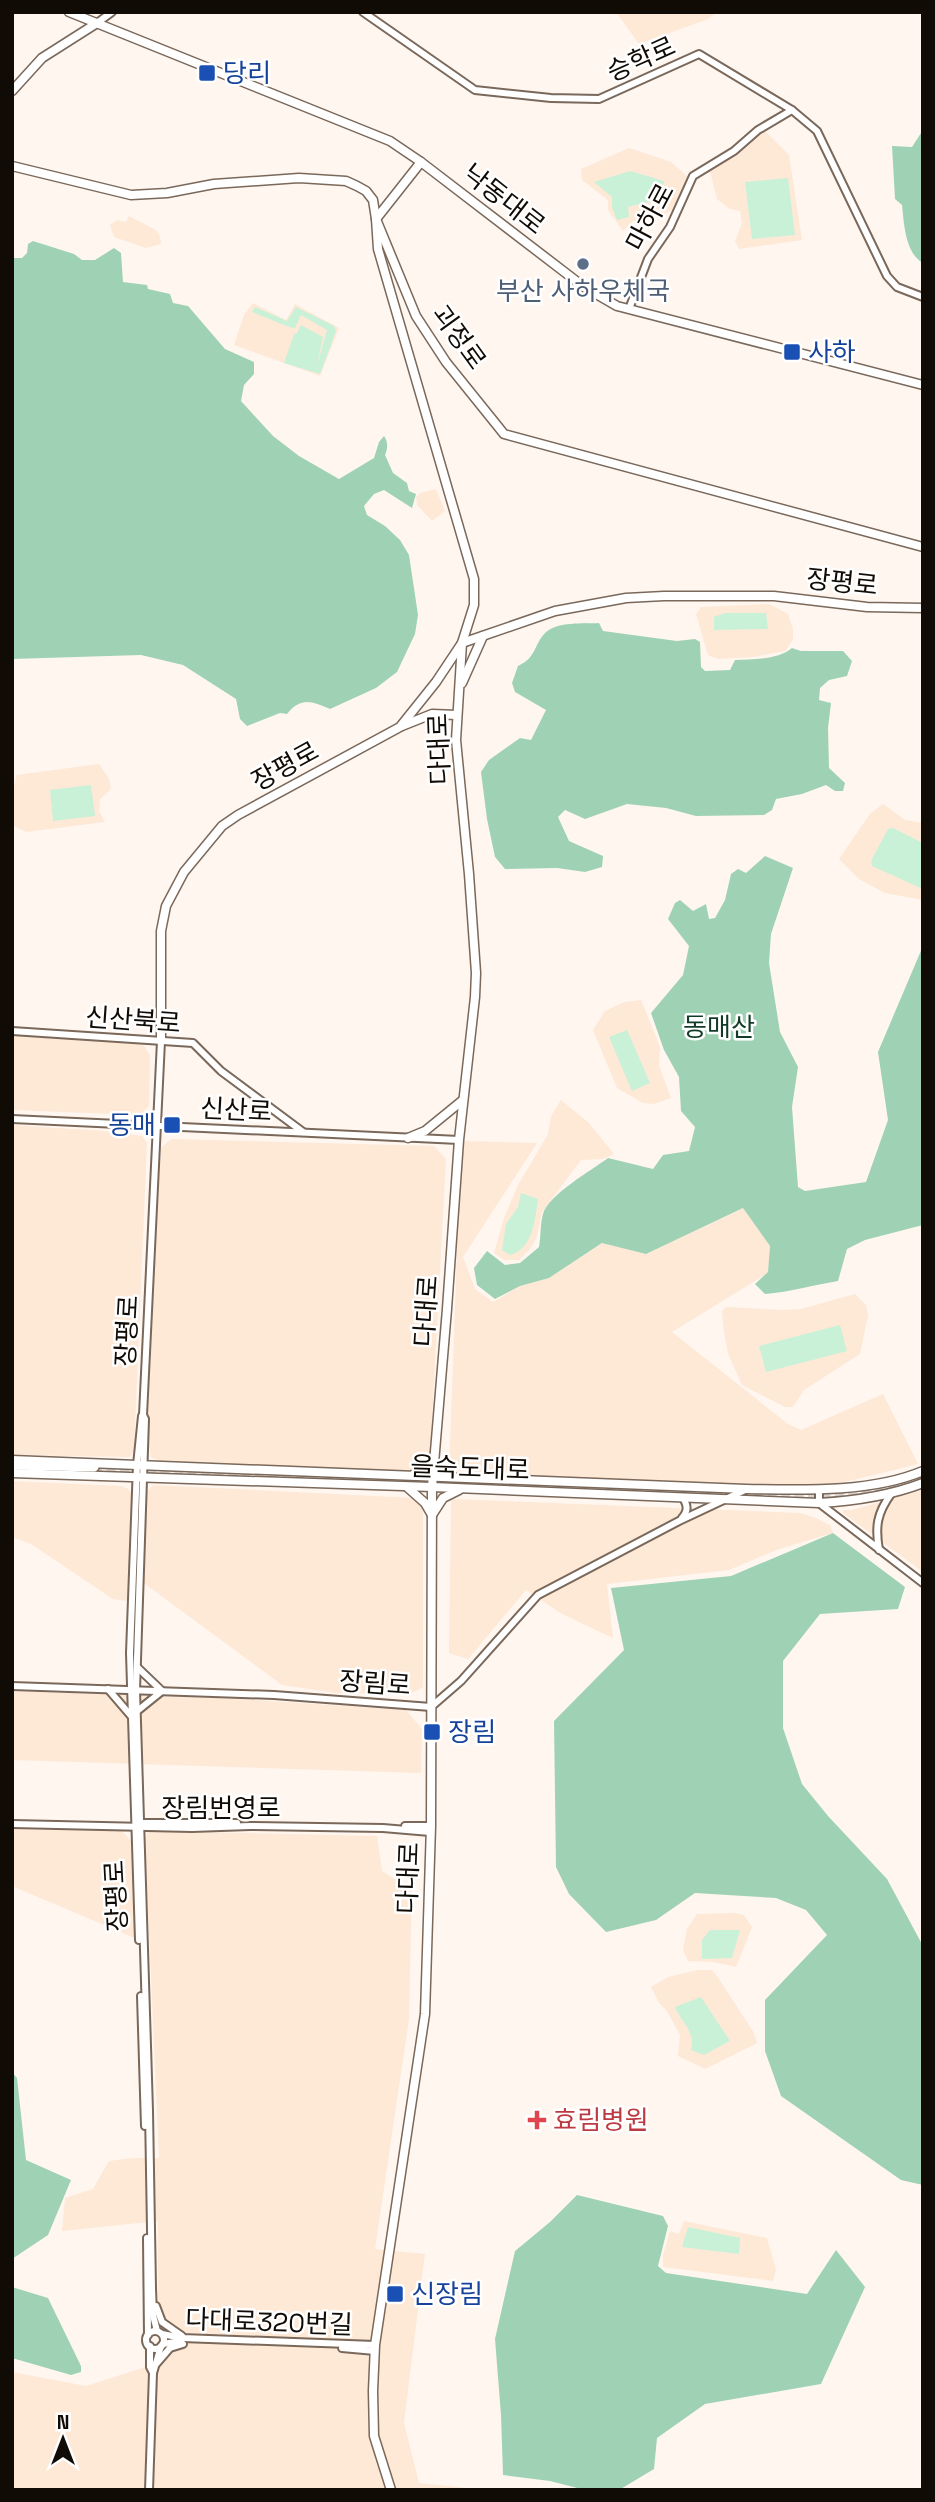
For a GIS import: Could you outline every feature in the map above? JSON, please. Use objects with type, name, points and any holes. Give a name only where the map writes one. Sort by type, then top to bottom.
[{"type":"highway","points":[[12,1467],[93,1470]]},
{"type":"main road","name":"낙동대로","points":[[69,12],[397,145],[604,300],[629,309],[923,385]]},
{"type":"main road","points":[[12,91],[42,58],[97,23]]},
{"type":"main road","points":[[376,219],[421,162]]},
{"type":"main road","name":"괴정로","points":[[12,166],[131,195],[167,193],[214,184],[299,178],[346,181],[366,191],[373,200],[376,219],[416,316],[446,362],[504,434],[923,547]]},
{"type":"main road","name":"다대로","points":[[376,219],[378,249],[473,571],[474,605],[462,643],[456,740],[475,997],[459,1140],[432,1487],[430,1829],[425,2014],[375,2348],[374,2436],[391,2490]]},
{"type":"main road","name":"장평로","points":[[161,1041],[161,931],[166,905],[184,872],[222,827],[238,815],[400,727],[436,682],[462,643],[555,611],[626,598],[774,596],[867,607],[923,608]]},
{"type":"main road","points":[[458,692],[483,636]]},
{"type":"main road","points":[[400,727],[432,714],[457,715]]},
{"type":"main road","points":[[408,1138],[425,1131],[463,1100]]},
{"type":"main road","points":[[413,1475],[426,1467],[435,1454],[444,1472],[456,1477]]},
{"type":"main road","name":"을숙도대로","points":[[12,1467],[140,1465],[746,1489],[853,1487],[923,1471]]},
{"type":"main road","name":"을숙도대로","points":[[12,1467],[139,1478],[819,1503],[853,1502],[891,1494],[923,1483]]},
{"type":"main road","points":[[407,1487],[425,1503],[432,1515],[443,1498],[463,1488]]},
{"type":"street","points":[[97,23],[111,12]]},
{"type":"street","name":"승학로","points":[[363,12],[475,90],[599,99],[699,54],[792,110],[817,131],[887,276],[897,287],[923,297]]},
{"type":"street","name":"마하로","points":[[629,309],[648,259],[670,227],[693,176],[734,151],[758,130],[792,110]]},
{"type":"street","name":"신산북로","points":[[12,1031],[196,1045],[221,1071],[304,1133]]},
{"type":"street","name":"장평로","points":[[153,2373],[162,2346],[152,2299],[133,1690],[140,1419],[143,1415],[161,1041]]},
{"type":"street","name":"신산로","points":[[12,1119],[459,1140]]},
{"type":"street","name":"장림로","points":[[12,1686],[274,1695],[431,1707],[461,1681],[538,1595],[746,1489]]},
{"type":"street","points":[[818,1489],[819,1503],[923,1584]]},
{"type":"street","points":[[879,1550],[877,1518],[891,1494]]},
{"type":"street","points":[[679,1521],[686,1513],[687,1504],[683,1498]]},
{"type":"street","name":"장평로","points":[[133,1690],[137,1667],[135,1606]]},
{"type":"street","points":[[108,1689],[134,1715],[162,1691],[137,1667]]},
{"type":"street","name":"장림번영로","points":[[12,1824],[250,1824],[430,1829]]},
{"type":"street","name":"장평로","points":[[149,2229],[147,2341],[153,2373]]},
{"type":"street","points":[[152,2299],[163,2322],[187,2340]]},
{"type":"street","points":[[148,2334],[160,2333]]},
{"type":"street","name":"다대로320번길","points":[[160,2333],[187,2340],[375,2348]]},
{"type":"street","points":[[156,2365],[170,2348],[187,2340]]},
{"type":"street","name":"다대로320번길","points":[[150,2347],[187,2340]]},
{"type":"street","points":[[149,2490],[153,2373]]},
{"type":"shaded area","points":[[616,12],[717,12],[708,19],[639,44]]},
{"type":"shaded area","points":[[764,130],[789,155],[802,240],[739,249],[735,241],[742,223],[740,211],[730,209],[717,199],[709,167],[741,150],[757,133]]},
{"type":"shaded area","points":[[629,148],[671,162],[689,178],[674,208],[663,216],[633,221],[623,231],[608,210],[608,200],[582,180],[581,169]]},
{"type":"shaded area","points":[[129,216],[156,230],[161,244],[146,248],[114,237],[110,225],[117,220],[126,222]]},
{"type":"shaded area","points":[[253,303],[286,320],[295,304],[339,328],[320,376],[234,345],[244,315]]},
{"type":"shaded area","points":[[436,489],[445,511],[432,521],[417,505],[416,497],[420,493]]},
{"type":"shaded area","points":[[769,604],[788,614],[793,640],[785,651],[753,657],[718,659],[708,655],[696,614],[701,607]]},
{"type":"shaded area","points":[[99,764],[109,779],[111,789],[100,799],[99,811],[105,822],[26,832],[12,825],[12,793],[17,775]]},
{"type":"shaded area","points":[[883,804],[905,820],[923,823],[923,900],[885,893],[859,879],[839,859],[870,814]]},
{"type":"shaded area","points":[[641,1000],[660,1047],[659,1066],[671,1098],[654,1104],[643,1103],[617,1088],[593,1030],[605,1011],[625,1002]]},
{"type":"shaded area","points":[[12,1035],[142,1043],[150,1055],[149,1106],[140,1115],[12,1110]]},
{"type":"shaded area","points":[[561,1100],[589,1123],[614,1154],[603,1159],[581,1160],[542,1212],[537,1236],[531,1248],[519,1260],[504,1260],[494,1253],[504,1218],[518,1185],[548,1134],[551,1116]]},
{"type":"shaded area","points":[[12,1125],[142,1136],[147,1143],[134,1450],[130,1457],[12,1455]]},
{"type":"shaded area","points":[[171,1139],[434,1146],[446,1159],[430,1456],[418,1471],[163,1463],[151,1457],[146,1429],[161,1148]]},
{"type":"shaded area","points":[[461,1143],[537,1143],[463,1257],[475,1289],[493,1302],[520,1286],[549,1278],[603,1243],[646,1254],[744,1208],[770,1246],[768,1273],[672,1332],[788,1424],[801,1430],[883,1394],[918,1464],[841,1483],[779,1487],[449,1471]]},
{"type":"shaded area","points":[[855,1294],[866,1305],[868,1315],[860,1354],[804,1390],[793,1407],[785,1407],[742,1385],[728,1354],[722,1311],[726,1307],[801,1309]]},
{"type":"shaded area","points":[[12,1481],[121,1486],[129,1489],[132,1495],[130,1597],[126,1601],[113,1599],[31,1544],[12,1537]]},
{"type":"shaded area","points":[[153,1485],[415,1498],[423,1512],[423,1687],[410,1694],[336,1693],[282,1685],[141,1581],[144,1496]]},
{"type":"shaded area","points":[[923,1490],[923,1572],[843,1513],[843,1510],[852,1510]]},
{"type":"shaded area","points":[[451,1499],[800,1513],[830,1525],[833,1533],[779,1549],[729,1570],[607,1584],[613,1638],[562,1614],[526,1590],[468,1659],[449,1653]]},
{"type":"shaded area","points":[[12,1691],[239,1699],[406,1710],[422,1729],[421,1773],[12,1760]]},
{"type":"shaded area","points":[[12,1829],[122,1831],[131,1841],[137,1939],[12,1886]]},
{"type":"shaded area","points":[[148,1831],[377,1836],[382,1871],[401,1883],[412,1883],[409,2019],[375,2249],[425,2254],[404,2423],[419,2483],[487,2490],[12,2490],[12,2372],[86,2386],[158,2363],[158,2221],[62,2231],[65,2198],[93,2189],[109,2161],[159,2158],[145,1840]]},
{"type":"shaded area","points":[[697,1914],[744,1915],[752,1927],[736,1967],[714,1962],[688,1961],[683,1950],[687,1929]]},
{"type":"shaded area","points":[[698,1970],[712,1970],[717,1976],[754,2033],[757,2043],[705,2069],[678,2056],[680,2035],[651,1987],[668,1977]]},
{"type":"shaded area","points":[[684,2221],[767,2238],[776,2270],[773,2281],[663,2267],[663,2255],[670,2231],[679,2234]]},
{"type":"green space","points":[[923,130],[923,263],[912,252],[902,205],[895,199],[892,146],[912,147]]},
{"type":"green space","points":[[630,171],[664,181],[660,199],[628,207],[629,217],[617,220],[612,207],[612,197],[594,182]]},
{"type":"green space","points":[[788,178],[795,235],[752,239],[745,182]]},
{"type":"green space","points":[[33,241],[74,254],[82,260],[95,260],[114,248],[121,253],[123,282],[147,285],[148,289],[170,294],[173,303],[188,306],[225,349],[254,362],[254,374],[244,385],[241,401],[273,436],[299,456],[339,479],[374,458],[384,436],[387,445],[385,455],[393,473],[407,483],[409,491],[416,494],[412,508],[384,490],[374,494],[364,506],[367,515],[385,526],[400,540],[409,555],[418,615],[415,634],[397,672],[376,688],[330,709],[302,703],[287,714],[280,713],[247,726],[240,719],[236,699],[183,665],[141,655],[12,659],[12,258],[22,258],[27,253],[28,244]]},
{"type":"green space","points":[[255,307],[287,321],[296,307],[334,326],[336,331],[320,374],[284,363],[294,334],[301,325],[323,337],[317,366],[327,330],[301,315],[295,328],[289,327],[252,312]]},
{"type":"green space","points":[[725,613],[766,613],[768,629],[714,630],[714,617]]},
{"type":"green space","points":[[599,623],[603,631],[677,641],[695,639],[700,642],[701,667],[705,671],[730,670],[735,660],[772,657],[792,648],[801,651],[843,651],[852,661],[847,676],[829,680],[820,688],[819,700],[831,703],[828,728],[829,768],[845,783],[843,791],[835,791],[826,785],[802,794],[776,799],[772,810],[764,815],[696,816],[666,808],[627,804],[585,819],[565,810],[558,817],[569,841],[603,856],[602,867],[585,872],[557,868],[505,869],[495,857],[481,772],[489,760],[520,738],[531,740],[546,710],[515,692],[512,683],[518,666],[529,659],[541,638],[550,629],[571,624]]},
{"type":"green space","points":[[91,785],[95,816],[53,821],[50,790]]},
{"type":"green space","points":[[893,828],[923,843],[923,889],[872,866],[871,861],[888,829]]},
{"type":"green space","name":"동매산","points":[[765,856],[793,868],[771,934],[769,963],[780,1032],[798,1067],[792,1107],[798,1187],[805,1191],[866,1182],[888,1120],[878,1052],[923,946],[923,1225],[865,1240],[847,1249],[838,1281],[765,1294],[755,1284],[768,1272],[770,1246],[743,1208],[646,1254],[602,1243],[549,1278],[520,1286],[495,1299],[477,1285],[474,1268],[487,1251],[505,1265],[520,1263],[539,1247],[543,1214],[553,1199],[571,1183],[608,1158],[653,1169],[663,1155],[689,1151],[695,1127],[681,1111],[679,1077],[664,1050],[651,1013],[683,975],[689,946],[668,919],[675,903],[680,900],[693,911],[706,904],[709,919],[715,918],[725,900],[731,874],[738,869],[746,873]]},
{"type":"green space","points":[[627,1030],[650,1083],[632,1091],[609,1037]]},
{"type":"green space","points":[[521,1193],[538,1199],[536,1215],[532,1232],[524,1247],[510,1255],[502,1250],[506,1224],[518,1207]]},
{"type":"green space","points":[[840,1325],[847,1351],[766,1372],[759,1346]]},
{"type":"green space","points":[[833,1533],[905,1587],[898,1609],[820,1614],[783,1661],[783,1728],[802,1784],[887,1879],[923,1946],[923,2185],[901,2180],[781,2096],[765,2051],[765,2000],[827,1935],[806,1910],[776,1898],[695,1893],[656,1920],[606,1932],[569,1894],[556,1867],[554,1721],[624,1650],[611,1588],[731,1576]]},
{"type":"green space","points":[[710,1930],[740,1930],[732,1958],[702,1959],[702,1940]]},
{"type":"green space","points":[[701,1997],[730,2041],[704,2055],[691,2050],[690,2032],[675,2007]]},
{"type":"green space","points":[[12,2072],[17,2078],[26,2160],[71,2180],[48,2235],[12,2259]]},
{"type":"green space","points":[[577,2195],[663,2216],[668,2226],[658,2266],[666,2273],[807,2294],[836,2250],[865,2287],[821,2384],[705,2404],[657,2438],[654,2469],[619,2490],[585,2490],[550,2481],[503,2475],[495,2339],[515,2251]]},
{"type":"green space","points":[[688,2227],[740,2238],[739,2254],[682,2247]]},
{"type":"green space","points":[[12,2287],[48,2298],[81,2366],[81,2372],[71,2375],[12,2358]]},
{"type":"tunnel","points":[[93,1472],[817,1498],[852,1496],[922,1480]]},
{"type":"place","name":"당리","points":[[207,73]]},
{"type":"place","name":"부산 사하우체국","points":[[583,264]]},
{"type":"place","name":"사하","points":[[792,352]]},
{"type":"place","name":"동매","points":[[172,1125]]},
{"type":"place","name":"장림","points":[[432,1732]]},
{"type":"place","name":"효림병원","points":[[537,2120]]},
{"type":"place","name":"신장림","points":[[395,2294]]}]
